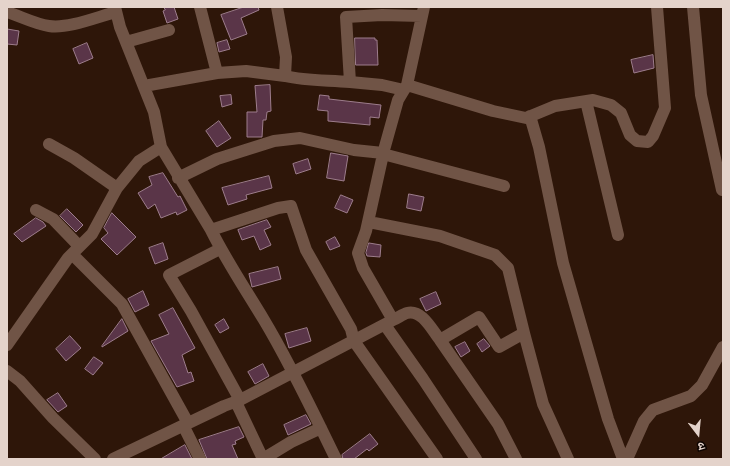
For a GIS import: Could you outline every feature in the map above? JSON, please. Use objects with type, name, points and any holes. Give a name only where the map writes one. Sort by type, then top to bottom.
[{"type":"street","points":[[200,7],[217,73]]},
{"type":"street","points":[[277,7],[286,57],[285,76]]},
{"type":"street","points":[[144,86],[217,73],[246,71],[298,79],[328,80],[406,87],[493,111],[526,118],[556,106],[593,100],[611,105],[621,113],[630,135],[637,140],[648,142],[653,136],[665,108],[657,7]]},
{"type":"street","points":[[693,7],[701,95],[722,190]]},
{"type":"street","points":[[7,12],[48,26],[58,27],[70,25],[116,10],[126,42],[154,112],[161,147],[264,321],[293,373],[336,459]]},
{"type":"street","points":[[350,82],[346,17],[423,12],[406,87],[398,100],[383,153],[369,222],[358,253],[363,268],[389,323],[427,385],[476,459]]},
{"type":"street","points":[[126,42],[169,30]]},
{"type":"street","points":[[586,101],[618,235]]},
{"type":"street","points":[[530,116],[539,147],[563,263],[608,419],[623,459]]},
{"type":"street","points":[[178,178],[217,159],[274,142],[300,138],[354,150],[383,153],[504,186]]},
{"type":"street","points":[[49,144],[74,158],[117,188]]},
{"type":"street","points":[[7,345],[75,250],[92,234],[117,188],[139,161],[161,147]]},
{"type":"street","points":[[211,230],[278,208],[291,206],[306,250],[351,329],[354,341],[437,459]]},
{"type":"street","points":[[36,210],[53,220],[75,250],[122,304],[186,424],[200,459]]},
{"type":"street","points":[[369,222],[440,236],[495,255],[508,268],[543,404],[568,459]]},
{"type":"street","points":[[220,249],[169,275],[191,311],[238,401],[263,459],[291,442],[321,428]]},
{"type":"street","points":[[114,459],[135,454],[186,424],[238,401],[407,313],[416,312],[440,340],[498,424],[516,459]]},
{"type":"street","points":[[440,340],[479,317],[499,347],[524,334]]},
{"type":"street","points":[[626,459],[644,421],[653,410],[691,396],[702,385],[723,347]]},
{"type":"street","points":[[7,371],[20,381],[53,418],[95,459]]},
{"type":"building","points":[[164,7],[174,7],[178,19],[167,23],[163,11],[165,10]]},
{"type":"building","points":[[244,7],[258,7],[259,10],[241,18],[247,34],[231,40],[221,15]]},
{"type":"building","points":[[7,29],[19,31],[17,45],[7,44]]},
{"type":"building","points":[[355,38],[375,38],[375,40],[377,40],[378,65],[356,65]]},
{"type":"building","points":[[227,40],[230,49],[219,52],[217,43]]},
{"type":"building","points":[[87,43],[93,58],[79,64],[73,49]]},
{"type":"building","points":[[653,55],[654,68],[634,73],[631,60]]},
{"type":"building","points":[[270,85],[271,111],[267,112],[266,120],[263,120],[262,137],[247,137],[247,112],[257,112],[255,86]]},
{"type":"building","points":[[231,95],[232,104],[222,107],[220,96]]},
{"type":"building","points":[[320,95],[329,96],[329,99],[381,105],[379,118],[370,117],[370,125],[328,121],[328,111],[318,110]]},
{"type":"building","points":[[219,121],[231,138],[217,147],[206,131]]},
{"type":"building","points":[[331,153],[348,156],[344,181],[327,178]]},
{"type":"building","points":[[308,159],[311,169],[296,174],[293,164]]},
{"type":"building","points":[[163,173],[178,197],[180,196],[187,210],[177,215],[176,212],[161,218],[155,204],[148,209],[138,193],[152,185],[149,177]]},
{"type":"building","points":[[269,176],[272,188],[246,195],[247,199],[228,205],[222,188]]},
{"type":"building","points":[[409,194],[424,197],[421,211],[407,208]]},
{"type":"building","points":[[341,195],[353,200],[347,213],[335,208]]},
{"type":"building","points":[[67,209],[83,225],[76,232],[60,216]]},
{"type":"building","points":[[112,213],[136,237],[117,255],[101,239],[108,233],[104,228]]},
{"type":"building","points":[[36,218],[43,222],[46,226],[22,242],[14,234]]},
{"type":"building","points":[[267,220],[271,227],[264,230],[271,245],[260,250],[254,236],[242,240],[238,230]]},
{"type":"building","points":[[335,237],[340,246],[330,250],[326,242]]},
{"type":"building","points":[[163,243],[168,259],[155,264],[149,248]]},
{"type":"building","points":[[369,243],[381,245],[380,257],[367,256],[366,253]]},
{"type":"building","points":[[278,267],[281,279],[252,287],[249,274]]},
{"type":"building","points":[[143,291],[149,305],[135,312],[128,299]]},
{"type":"building","points":[[436,292],[441,304],[426,311],[420,299]]},
{"type":"building","points":[[173,308],[195,348],[182,355],[188,373],[191,372],[194,381],[177,387],[151,341],[169,334],[159,315]]},
{"type":"building","points":[[122,319],[128,331],[102,347],[102,346]]},
{"type":"building","points":[[224,319],[229,328],[220,333],[215,325]]},
{"type":"building","points":[[307,328],[311,341],[289,348],[285,334]]},
{"type":"building","points":[[70,336],[81,348],[66,361],[56,349]]},
{"type":"building","points":[[484,339],[490,346],[482,352],[477,344]]},
{"type":"building","points":[[465,342],[470,351],[461,357],[455,347]]},
{"type":"building","points":[[94,357],[103,363],[93,375],[85,369]]},
{"type":"building","points":[[263,364],[269,376],[255,384],[248,372]]},
{"type":"building","points":[[58,393],[67,406],[58,412],[47,400]]},
{"type":"building","points":[[306,415],[311,424],[288,435],[284,425]]},
{"type":"building","points":[[239,427],[244,437],[235,441],[236,444],[232,445],[238,459],[207,459],[199,440]]},
{"type":"building","points":[[370,434],[378,444],[369,451],[367,449],[354,459],[343,459],[342,455]]},
{"type":"building","points":[[185,445],[192,459],[161,459]]}]
